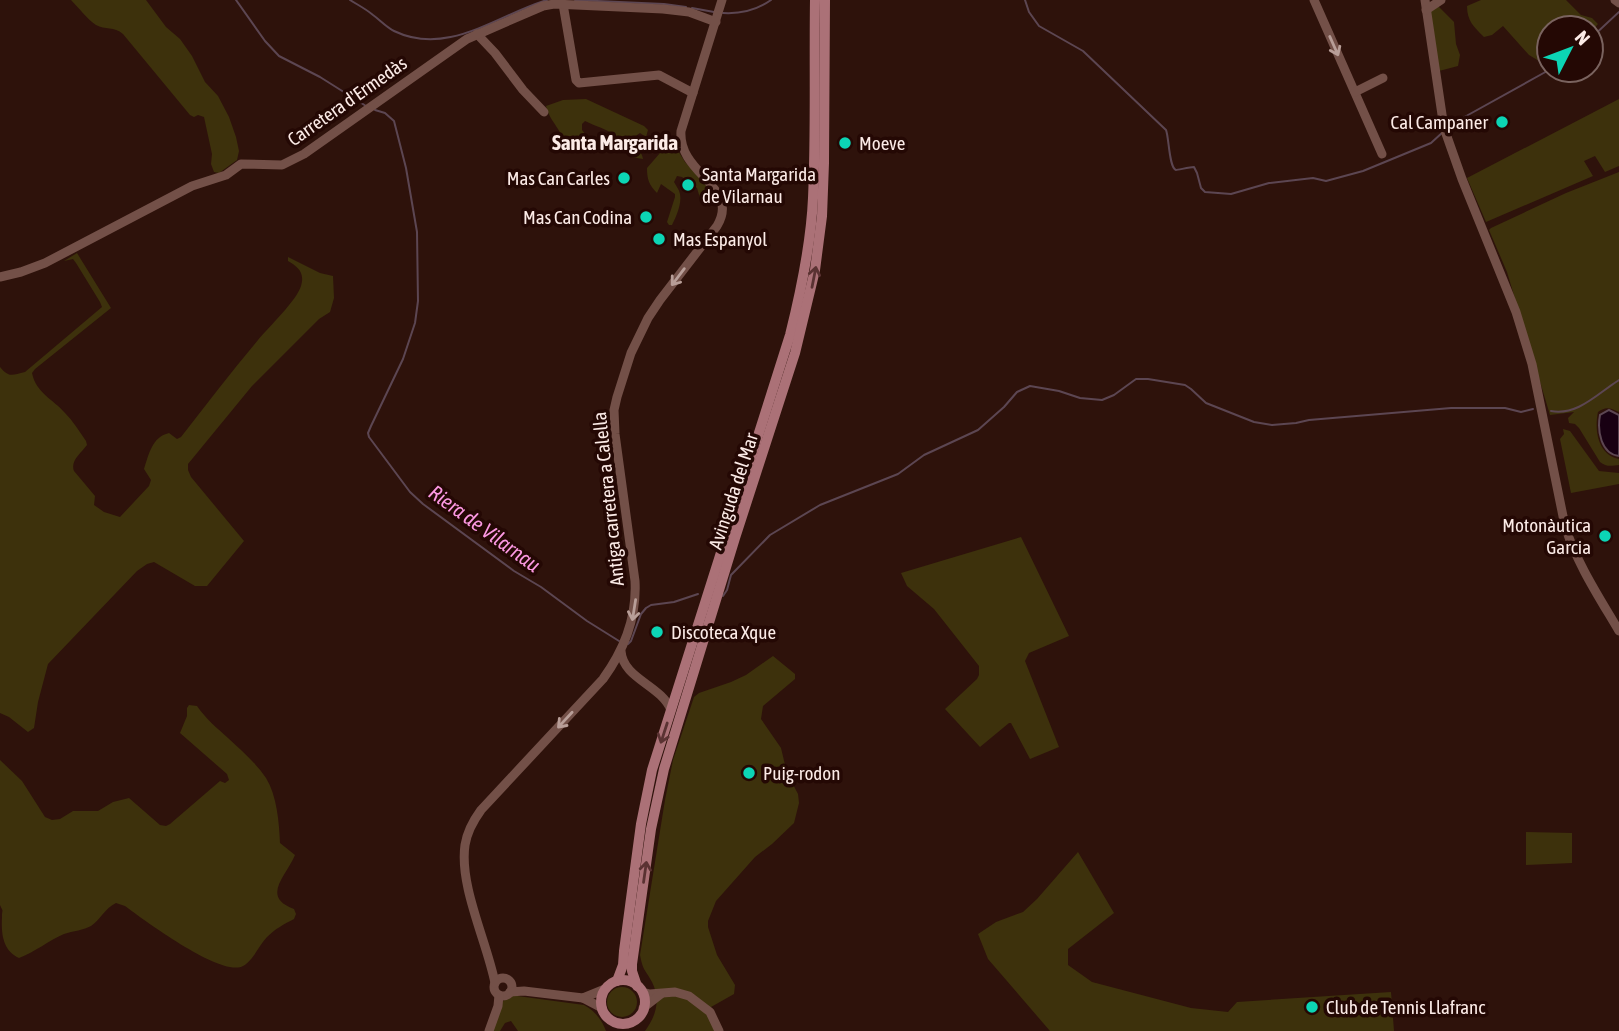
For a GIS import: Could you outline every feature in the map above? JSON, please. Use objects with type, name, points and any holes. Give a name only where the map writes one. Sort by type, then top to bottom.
[{"type":"main road","name":"Avinguda del Mar","points":[[617,981],[623,965],[641,824],[652,770],[790,335],[797,305],[813,199],[815,0]]},
{"type":"main road","name":"Avinguda del Mar","points":[[640,989],[632,971],[632,964],[652,828],[664,769],[796,353],[815,270],[824,163],[825,0]]},
{"type":"main road","points":[[605,1013],[629,1026],[643,1008],[640,989],[624,980],[610,984],[605,989],[602,995],[605,1013],[611,1031]]},
{"type":"street","points":[[1314,0],[1382,154]]},
{"type":"street","points":[[1424,0],[1445,131],[1516,312],[1532,364],[1559,501],[1571,544],[1581,567],[1619,631]]},
{"type":"street","points":[[1426,10],[1441,0]]},
{"type":"street","points":[[558,3],[576,80],[579,83],[659,75],[694,93]]},
{"type":"street","name":"Carretera d'Ermedàs","points":[[0,277],[45,263],[192,186],[226,175],[241,164],[282,165],[290,162],[304,155],[455,46],[543,6],[558,3],[677,10],[716,20]]},
{"type":"street","name":"Antiga carretera a Calella","points":[[495,984],[472,903],[464,860],[467,837],[481,810],[610,669],[631,623],[636,590],[614,410],[628,361],[648,318],[724,213],[718,193],[690,162],[680,140],[721,3]]},
{"type":"street","points":[[477,34],[544,112]]},
{"type":"street","points":[[1355,92],[1384,78]]},
{"type":"street","points":[[621,649],[625,667]]},
{"type":"street","points":[[610,669],[617,665],[625,667],[662,696],[671,710]]},
{"type":"street","points":[[662,696],[671,696],[679,686]]},
{"type":"street","points":[[510,988],[505,996],[499,995],[495,991],[495,984],[505,979],[510,988],[583,998],[605,1013]]},
{"type":"street","points":[[583,998],[605,989]]},
{"type":"street","points":[[640,989],[650,994],[675,992],[689,996],[710,1012],[719,1031]]},
{"type":"street","points":[[643,1008],[661,994]]},
{"type":"street","points":[[489,1031],[499,995]]},
{"type":"shaded area","points":[[71,0],[146,0],[166,27],[180,39],[205,82],[218,96],[236,137],[239,151],[237,160],[219,173],[214,172],[204,117],[190,115],[123,34],[96,25]]},
{"type":"shaded area","points":[[1481,0],[1566,0],[1580,14],[1535,14],[1535,59],[1503,26],[1492,35],[1484,37],[1470,20],[1467,6]]},
{"type":"shaded area","points":[[1436,4],[1454,22],[1460,55],[1458,66],[1439,71],[1426,10]]},
{"type":"shaded area","points":[[586,99],[648,130],[646,137],[640,133],[634,139],[643,159],[631,157],[618,137],[585,121],[582,130],[589,139],[581,148],[569,151],[546,106],[563,100]]},
{"type":"shaded area","points":[[1619,99],[1619,166],[1605,172],[1595,156],[1584,161],[1593,176],[1486,222],[1467,178]]},
{"type":"shaded area","points":[[667,145],[675,146],[685,162],[713,192],[709,205],[700,198],[697,188],[677,176],[674,182],[680,192],[680,202],[672,225],[667,222],[675,194],[661,184],[657,193],[650,184],[647,172],[647,168]]},
{"type":"shaded area","points":[[1619,172],[1619,412],[1603,409],[1598,412],[1597,419],[1597,434],[1602,447],[1612,457],[1619,459],[1619,465],[1609,466],[1600,462],[1579,428],[1569,423],[1568,418],[1574,412],[1550,415],[1507,272],[1489,230],[1566,193]]},
{"type":"shaded area","points":[[77,253],[111,308],[32,373],[37,386],[68,416],[86,441],[87,445],[73,467],[95,496],[94,505],[104,512],[120,517],[149,486],[151,480],[144,469],[155,442],[169,433],[177,439],[181,437],[298,292],[302,281],[301,274],[298,268],[288,261],[288,257],[320,273],[333,276],[334,298],[330,312],[319,319],[252,386],[188,464],[191,477],[244,541],[207,586],[195,586],[154,562],[137,571],[48,664],[34,728],[28,732],[0,713],[0,367],[11,375],[25,372],[102,307],[73,259],[64,261]]},
{"type":"shaded area","points":[[1609,410],[1619,415],[1619,456],[1608,451],[1600,434],[1600,415]]},
{"type":"shaded area","points":[[1563,429],[1570,431],[1599,471],[1619,473],[1619,484],[1571,493],[1560,439],[1564,434]]},
{"type":"shaded area","points":[[1021,537],[1069,636],[1029,653],[1025,661],[1059,747],[1030,759],[1011,723],[980,747],[945,709],[977,679],[979,666],[934,609],[907,586],[901,573]]},
{"type":"shaded area","points":[[773,656],[795,674],[795,679],[763,706],[761,719],[781,748],[787,773],[798,794],[799,803],[794,823],[755,857],[716,901],[708,921],[717,955],[735,985],[734,994],[711,1007],[723,1031],[645,1031],[652,1020],[657,1001],[655,989],[640,955],[673,760],[694,697],[746,675]]},
{"type":"shaded area","points":[[189,705],[197,706],[253,762],[270,785],[277,809],[280,843],[295,855],[277,892],[284,904],[294,909],[294,919],[267,937],[243,966],[218,964],[201,956],[125,906],[116,903],[91,926],[64,934],[19,958],[14,955],[4,941],[0,905],[0,760],[22,781],[45,817],[52,820],[60,819],[73,811],[98,811],[113,802],[129,798],[160,825],[166,826],[220,781],[225,783],[229,780],[227,774],[180,733]]},
{"type":"shaded area","points":[[1526,832],[1572,833],[1572,863],[1526,865]]},
{"type":"shaded area","points":[[1078,852],[1114,913],[1068,949],[1068,965],[1092,982],[1191,1008],[1228,1012],[1237,1002],[1391,992],[1394,1031],[1050,1031],[988,959],[978,934],[996,922],[1023,912]]},
{"type":"shaded area","points":[[622,987],[628,988],[636,996],[636,1008],[628,1016],[622,1017],[616,1016],[608,1008],[607,1002],[608,996],[616,988]]},
{"type":"shaded area","points":[[510,995],[584,1005],[598,1016],[606,1031],[518,1031],[511,1021],[505,1023],[500,1031],[492,1031],[501,1003]]},
{"type":"waterway","name":"Riera de Vilarnau","points":[[236,0],[279,56],[320,77],[366,106]]},
{"type":"waterway","points":[[350,0],[394,31],[414,38],[434,39],[472,31],[547,0]]},
{"type":"waterway","points":[[575,0],[686,7]]},
{"type":"waterway","points":[[723,13],[748,11],[771,0]]},
{"type":"waterway","points":[[1025,0],[1029,12],[1039,26],[1083,51],[1166,130],[1174,168],[1194,167],[1205,192],[1231,194],[1269,183],[1313,178],[1326,181],[1363,171],[1431,143],[1443,132]]},
{"type":"waterway","points":[[692,8],[714,12]]},
{"type":"waterway","points":[[1605,25],[1619,12]]},
{"type":"waterway","points":[[1447,128],[1535,78]]},
{"type":"waterway","name":"Riera de Vilarnau","points":[[375,110],[385,113],[394,121],[406,168],[417,232],[418,301],[415,323],[403,359],[371,426],[369,437],[410,492],[423,504],[514,571],[619,641]]},
{"type":"waterway","points":[[723,596],[731,575],[770,535],[820,505],[898,474],[924,455],[978,430],[1017,392],[1030,386],[1080,398],[1102,400],[1136,379],[1148,379],[1185,385],[1206,403],[1254,422],[1272,425],[1451,408],[1505,408],[1521,412],[1533,409]]},
{"type":"waterway","points":[[1551,411],[1561,412],[1579,407],[1619,380]]},
{"type":"waterway","name":"Riera de Vilarnau","points":[[628,644],[646,608],[698,594]]},
{"type":"place","name":"Cal Campaner","points":[[1502,122]]},
{"type":"place","name":"Moeve","points":[[845,143]]},
{"type":"place","name":"Mas Can Carles","points":[[624,178]]},
{"type":"place","name":"Santa Margarida de Vilarnau","points":[[688,185]]},
{"type":"place","name":"Mas Can Codina","points":[[646,217]]},
{"type":"place","name":"Mas Espanyol","points":[[659,239]]},
{"type":"place","name":"Motonàutica Garcia","points":[[1605,536]]},
{"type":"place","name":"Discoteca Xque","points":[[657,632]]},
{"type":"place","name":"Puig-rodon","points":[[749,773]]},
{"type":"place","name":"Club de Tennis Llafranc","points":[[1312,1007]]},
{"type":"district","name":"Santa Margarida","points":[[615,142]]}]
